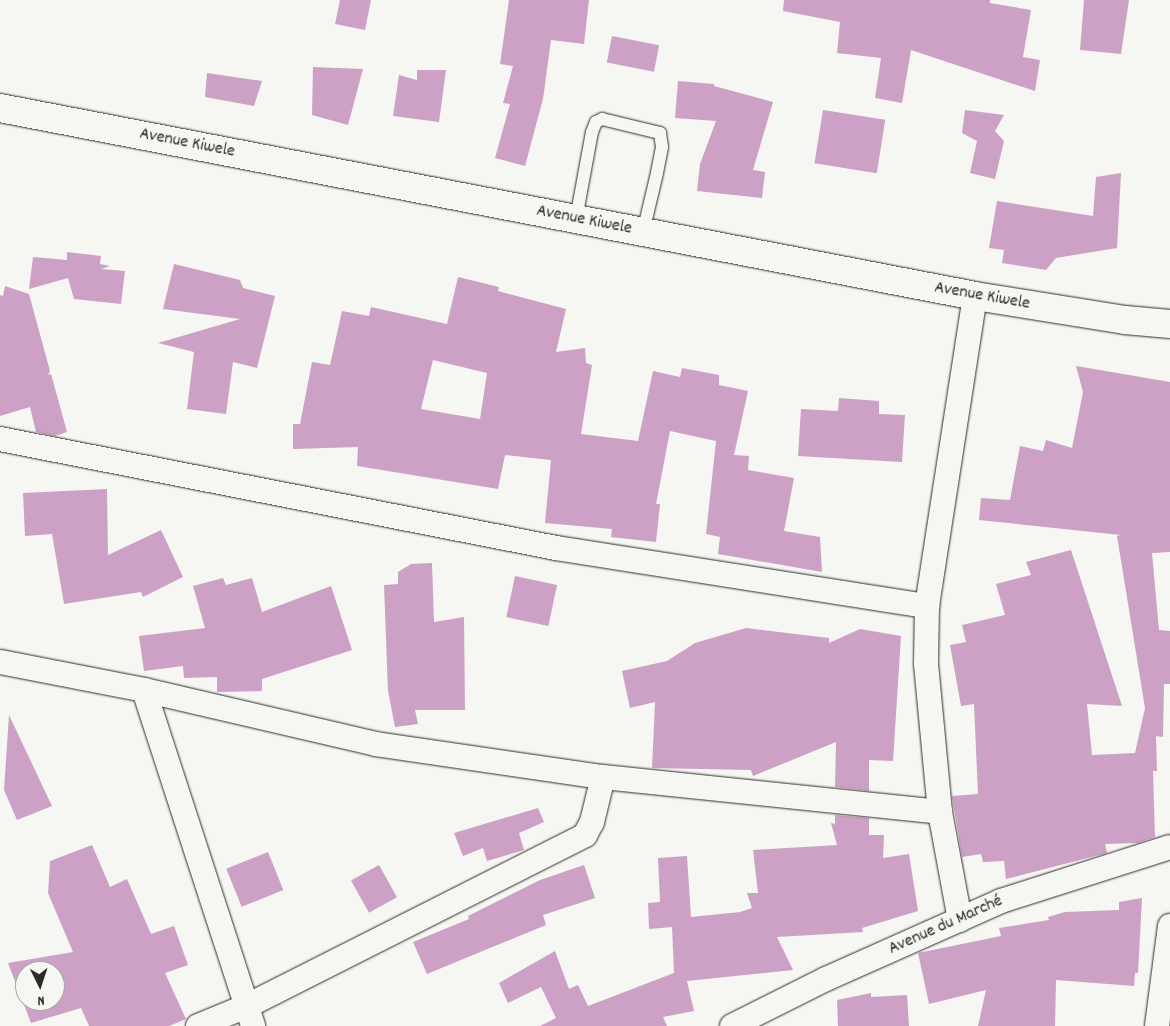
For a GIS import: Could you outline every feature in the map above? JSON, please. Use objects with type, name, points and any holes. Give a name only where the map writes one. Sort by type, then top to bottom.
[{"type":"street","name":"Avenue Kiwele","points":[[0,108],[975,296],[1125,320],[1170,324]]},
{"type":"street","points":[[960,920],[940,812],[926,663],[927,606],[975,296]]},
{"type":"street","points":[[0,439],[556,548],[927,606]]},
{"type":"street","points":[[0,662],[144,690],[376,744],[603,777],[940,812]]},
{"type":"street","points":[[144,690],[250,1016]]},
{"type":"street","points":[[198,1026],[250,1016],[584,835],[592,822],[603,777]]},
{"type":"street","name":"Avenue du Marché","points":[[732,1026],[826,979],[960,920],[1055,882],[1170,848]]},
{"type":"street","points":[[1158,1026],[1170,926]]},
{"type":"lane","points":[[576,219],[592,132],[596,122],[602,118],[660,133],[662,147],[642,232]]},
{"type":"building","points":[[340,0],[371,0],[365,30],[335,24]]},
{"type":"building","points":[[509,0],[589,0],[584,44],[551,40],[543,99],[525,166],[495,158],[510,104],[503,103],[513,66],[500,64]]},
{"type":"building","points":[[784,0],[990,0],[990,3],[1031,10],[1023,57],[1040,60],[1035,91],[911,50],[902,103],[875,98],[881,58],[837,53],[840,22],[783,11]]},
{"type":"building","points":[[1084,0],[1129,0],[1121,54],[1080,50]]},
{"type":"building","points":[[612,36],[659,45],[654,72],[607,63]]},
{"type":"building","points":[[313,67],[363,69],[348,125],[312,115]]},
{"type":"building","points":[[417,70],[446,70],[439,122],[393,116],[399,75],[417,80]]},
{"type":"building","points":[[207,73],[262,81],[254,106],[205,97]]},
{"type":"building","points":[[678,81],[714,84],[714,86],[773,102],[753,170],[765,172],[762,198],[697,191],[700,164],[716,121],[675,118]]},
{"type":"building","points":[[823,110],[885,120],[877,173],[815,163]]},
{"type":"building","points":[[965,110],[1004,115],[995,131],[1004,141],[995,179],[970,173],[977,141],[962,133]]},
{"type":"building","points":[[1121,173],[1117,248],[1056,258],[1046,270],[1002,263],[1004,250],[989,248],[997,201],[1093,216],[1096,177]]},
{"type":"building","points":[[67,252],[101,256],[100,264],[110,266],[101,269],[125,271],[121,304],[74,299],[68,278],[29,289],[33,257],[67,260]]},
{"type":"building","points":[[174,264],[240,280],[243,288],[275,296],[257,368],[233,362],[226,414],[187,409],[194,352],[158,343],[240,319],[163,309]]},
{"type":"building","points":[[458,277],[499,287],[498,291],[566,309],[556,352],[585,348],[586,363],[592,365],[581,434],[638,441],[653,371],[680,377],[682,368],[719,375],[719,385],[748,391],[734,455],[749,456],[748,470],[794,478],[784,531],[820,537],[822,572],[718,554],[720,537],[706,534],[716,441],[670,431],[656,504],[660,504],[656,542],[611,537],[612,529],[545,523],[551,460],[505,455],[498,489],[357,466],[358,447],[293,449],[293,424],[300,424],[312,362],[330,365],[342,311],[369,316],[371,307],[447,324]],"holes":[[[433,360],[487,373],[480,419],[421,409]]]},
{"type":"building","points":[[5,286],[29,294],[50,371],[48,375],[51,374],[67,432],[55,436],[36,432],[30,407],[0,416],[0,295],[3,296]]},
{"type":"building","points":[[1076,366],[1170,382],[1170,552],[1152,553],[1159,630],[1170,631],[1170,684],[1164,684],[1163,737],[1156,736],[1157,771],[1153,771],[1155,837],[1138,843],[1105,844],[1107,853],[1006,879],[1004,861],[983,862],[981,854],[962,857],[952,796],[978,794],[974,704],[961,706],[950,645],[966,642],[962,625],[1005,615],[996,584],[1031,575],[1026,562],[1071,550],[1122,706],[1087,704],[1092,755],[1135,753],[1145,708],[1117,536],[1121,535],[979,520],[981,498],[1010,500],[1020,446],[1043,451],[1046,440],[1072,448],[1083,392]]},
{"type":"building","points":[[839,398],[879,401],[879,414],[905,415],[902,462],[798,456],[801,409],[838,411]]},
{"type":"building","points":[[107,489],[108,555],[161,530],[183,577],[143,597],[141,592],[64,604],[52,534],[25,536],[23,493]]},
{"type":"building","points":[[432,563],[434,622],[464,617],[465,710],[415,710],[418,724],[395,727],[388,691],[384,585],[398,584],[398,572],[411,564]]},
{"type":"building","points":[[515,576],[557,585],[548,626],[506,617]]},
{"type":"building","points":[[223,578],[226,585],[252,578],[262,612],[331,586],[352,650],[262,679],[262,691],[217,692],[217,677],[184,678],[183,666],[144,671],[139,636],[205,628],[193,586]]},
{"type":"building","points":[[746,628],[829,638],[829,643],[860,629],[901,636],[893,761],[869,760],[869,791],[835,787],[836,742],[753,776],[751,770],[652,768],[655,702],[630,708],[622,671],[667,661],[695,643]]},
{"type":"building","points":[[9,715],[52,806],[17,820],[4,790]]},
{"type":"building","points":[[538,808],[544,822],[519,833],[524,850],[487,861],[483,848],[463,856],[454,833]]},
{"type":"building","points":[[835,815],[869,818],[869,835],[884,835],[883,858],[909,854],[918,911],[862,928],[863,932],[777,937],[793,970],[687,981],[694,1011],[663,1017],[667,1026],[540,1026],[556,1018],[541,987],[508,1003],[499,983],[555,951],[569,989],[578,985],[588,1006],[674,973],[672,927],[649,929],[648,903],[660,902],[658,858],[687,856],[691,917],[740,912],[752,908],[747,893],[758,893],[753,850],[837,845],[831,823],[835,824]]},
{"type":"building","points":[[92,845],[110,887],[127,879],[151,934],[174,926],[188,965],[165,973],[186,1019],[169,1026],[89,1026],[81,1008],[31,1023],[26,1011],[65,1011],[65,961],[20,961],[73,952],[48,893],[50,861]]},
{"type":"building","points":[[268,852],[283,890],[242,907],[226,869]]},
{"type":"building","points":[[379,865],[397,897],[369,913],[351,881]]},
{"type":"building","points":[[584,865],[595,898],[543,915],[546,925],[427,974],[413,942],[469,919],[468,916],[540,880]]},
{"type":"building","points":[[1142,898],[1138,973],[1135,973],[1134,986],[1056,980],[1055,1026],[978,1026],[986,990],[929,1004],[918,953],[1001,936],[999,928],[1049,920],[1048,917],[1065,912],[1119,910],[1119,902]]},
{"type":"building","points":[[15,962],[15,981],[8,963]]},
{"type":"building","points":[[871,993],[871,997],[907,995],[909,1026],[838,1026],[837,1000]]}]
